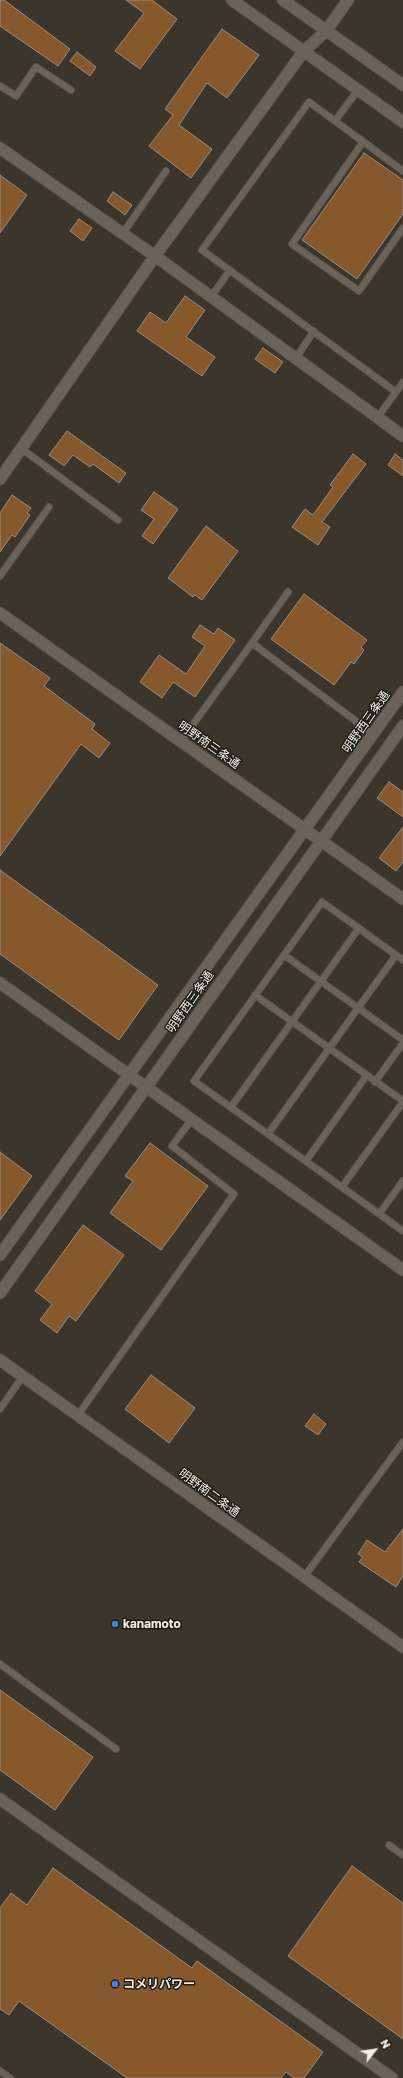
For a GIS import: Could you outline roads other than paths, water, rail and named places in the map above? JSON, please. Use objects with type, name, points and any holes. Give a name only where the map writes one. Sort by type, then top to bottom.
[{"type":"street","points":[[232,0],[403,122]]},
{"type":"street","points":[[283,0],[403,85]]},
{"type":"street","points":[[0,479],[155,256],[304,51],[326,31],[348,0]]},
{"type":"street","points":[[0,148],[123,233],[403,436]]},
{"type":"street","name":"明野南三条通","points":[[0,613],[403,899]]},
{"type":"street","name":"明野西三条通","points":[[0,1255],[128,1074],[403,692]]},
{"type":"street","name":"明野西三条通","points":[[0,1293],[403,726]]},
{"type":"street","points":[[0,983],[403,1270]]},
{"type":"street","name":"明野南二条通","points":[[0,1360],[403,1647]]},
{"type":"street","points":[[0,1799],[392,2078]]},
{"type":"lane","points":[[0,86],[16,96],[36,67],[71,90]]},
{"type":"lane","points":[[335,121],[358,90]]},
{"type":"lane","points":[[396,392],[202,250],[309,102],[403,171]]},
{"type":"lane","points":[[364,142],[292,244],[359,291],[403,228]]},
{"type":"lane","points":[[123,233],[166,171]]},
{"type":"lane","points":[[211,297],[230,270]]},
{"type":"lane","points":[[296,358],[314,331]]},
{"type":"lane","points":[[378,417],[403,382]]},
{"type":"lane","points":[[22,449],[118,520]]},
{"type":"lane","points":[[0,576],[49,507]]},
{"type":"lane","points":[[180,741],[288,592]]},
{"type":"lane","points":[[252,643],[373,734]]},
{"type":"lane","points":[[403,960],[322,902],[194,1081],[403,1231]]},
{"type":"lane","points":[[231,1107],[359,928]]},
{"type":"lane","points":[[284,955],[403,1042],[375,1082]]},
{"type":"lane","points":[[268,1134],[396,955]]},
{"type":"lane","points":[[255,995],[403,1102],[342,1187]]},
{"type":"lane","points":[[306,1161],[367,1075]]},
{"type":"lane","points":[[78,1415],[234,1194],[172,1146],[192,1119]]},
{"type":"lane","points":[[379,1214],[403,1181]]},
{"type":"lane","points":[[0,1409],[23,1376]]},
{"type":"lane","points":[[304,1577],[403,1442]]},
{"type":"lane","points":[[0,1664],[116,1749]]},
{"type":"lane","points":[[389,1845],[403,1855]]},
{"type":"lane","points":[[0,2070],[10,2078]]},
{"type":"place","name":"kanamoto","points":[[115,1624]]},
{"type":"place","name":"コメリパワー","points":[[115,1984]]}]
